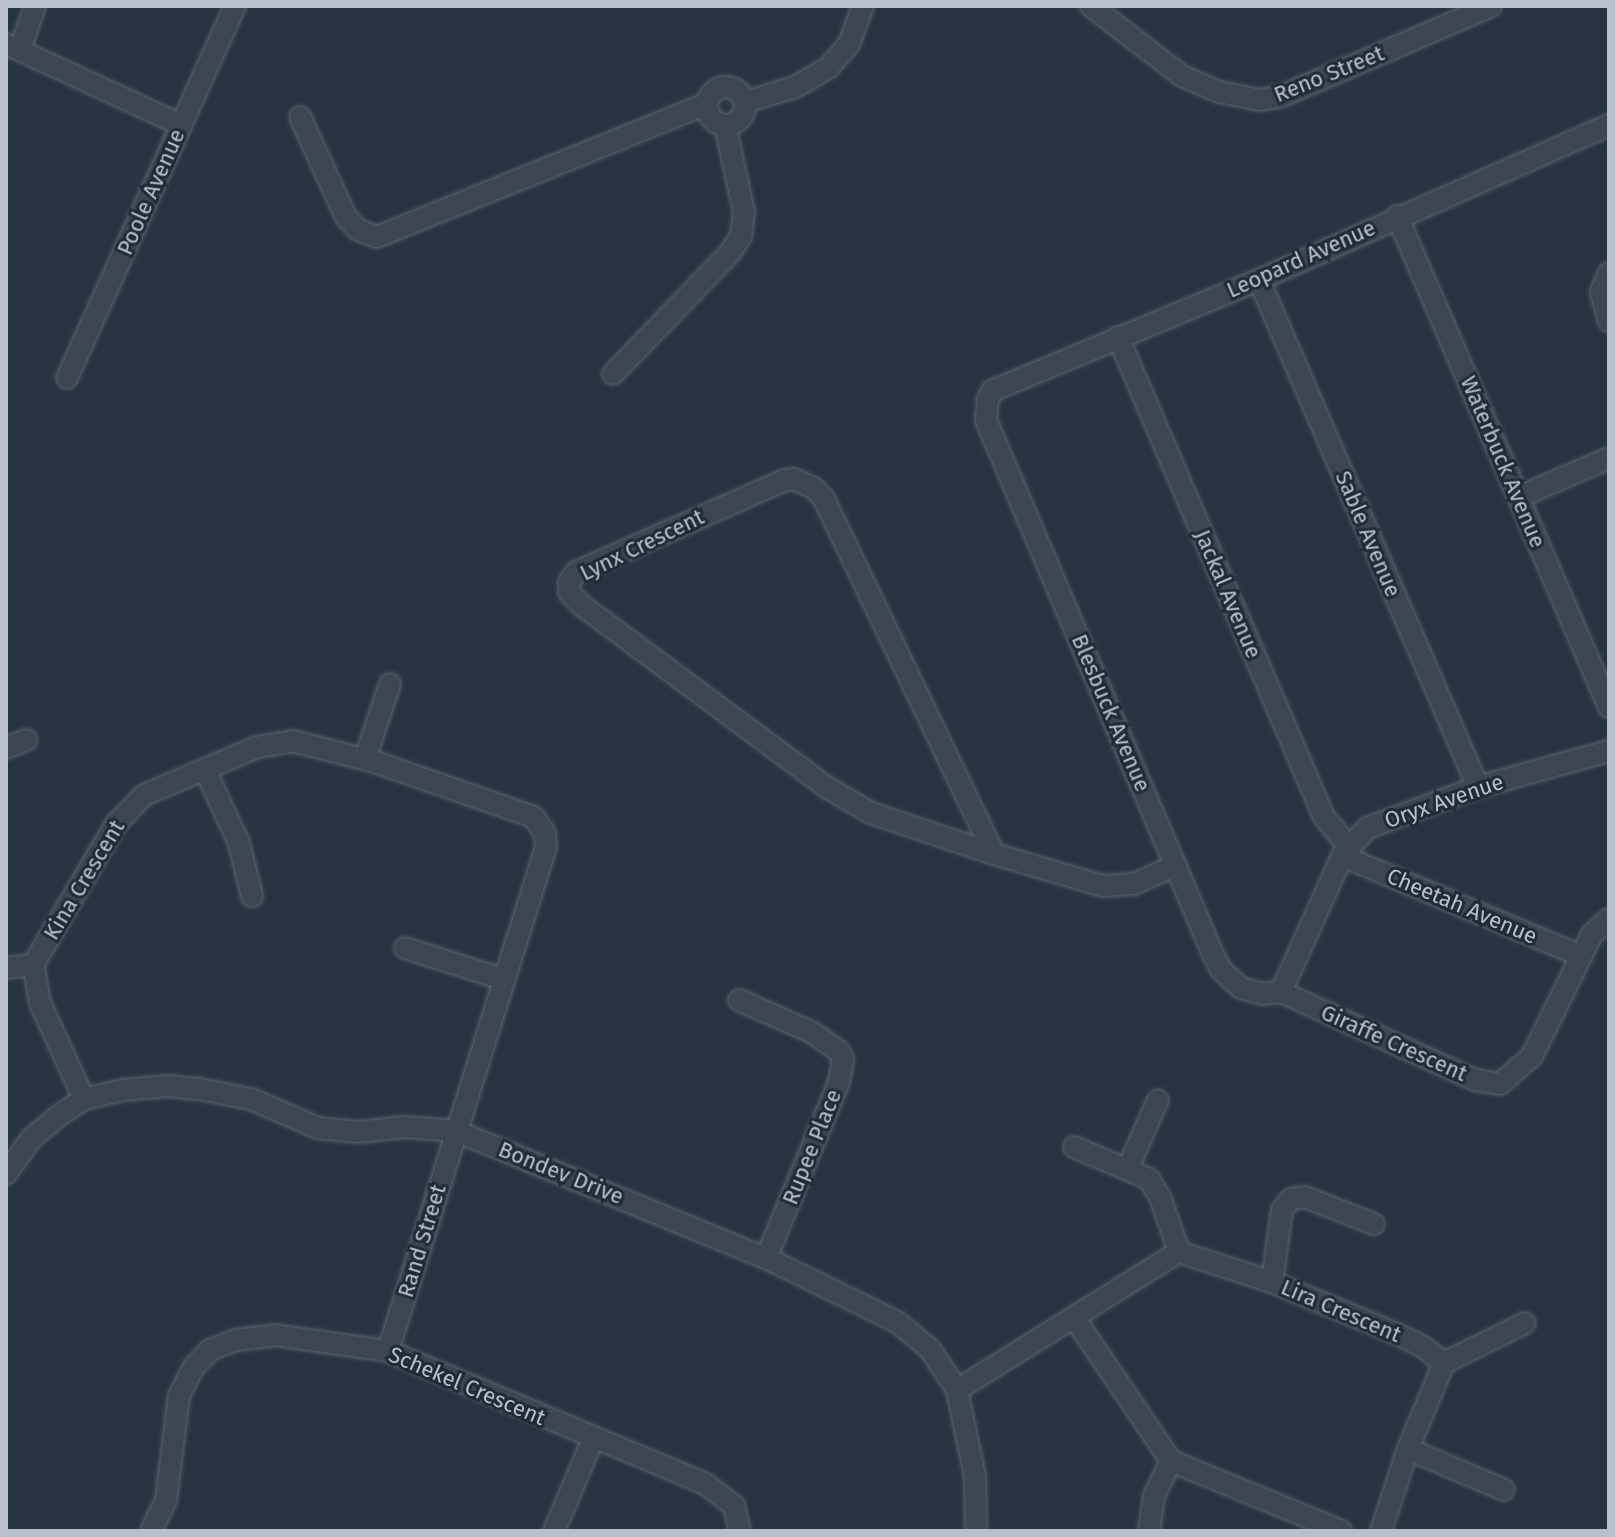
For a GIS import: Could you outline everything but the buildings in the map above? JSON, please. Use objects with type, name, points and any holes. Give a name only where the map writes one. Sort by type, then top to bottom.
[{"type":"street","points":[[35,6],[13,47],[181,125]]},
{"type":"street","name":"Poole Avenue","points":[[67,378],[235,6]]},
{"type":"street","points":[[745,102],[795,87],[829,67],[849,44],[863,6]]},
{"type":"street","name":"Reno Street","points":[[1091,6],[1182,76],[1219,92],[1260,100],[1280,97],[1491,6]]},
{"type":"street","points":[[300,117],[346,217],[358,230],[377,237],[707,104],[713,93],[725,87],[738,91],[745,102],[740,119],[725,125],[714,121],[707,104]]},
{"type":"street","points":[[613,374],[730,253],[741,236],[744,212],[725,125]]},
{"type":"street","name":"Leopard Avenue","points":[[992,391],[1259,280],[1397,216],[1609,125]]},
{"type":"street","name":"Waterbuck Avenue","points":[[1397,216],[1609,707]]},
{"type":"street","points":[[1609,273],[1601,292],[1609,321]]},
{"type":"street","name":"Sable Avenue","points":[[1259,280],[1478,787]]},
{"type":"street","name":"Jackal Avenue","points":[[1118,337],[1324,817],[1345,851]]},
{"type":"street","name":"Blesbuck Avenue","points":[[992,391],[986,420],[1221,970],[1250,993],[1281,992]]},
{"type":"street","points":[[1519,497],[1609,458]]},
{"type":"street","name":"Lynx Crescent","points":[[994,854],[824,499],[814,488],[794,479],[764,488],[576,572],[569,582],[569,592],[580,604],[828,788],[892,822],[994,854],[1115,887],[1134,884],[1176,865]]},
{"type":"street","points":[[365,759],[390,684]]},
{"type":"street","points":[[6,748],[26,740]]},
{"type":"street","name":"Kina Crescent","points":[[84,1099],[40,1003],[33,965],[116,824],[130,807],[144,795],[277,741],[318,745],[365,759],[520,810],[541,825],[546,847],[456,1131]]},
{"type":"street","name":"Oryx Avenue","points":[[1281,992],[1345,851],[1367,828],[1478,787],[1609,751]]},
{"type":"street","points":[[205,770],[239,843],[252,896]]},
{"type":"street","name":"Cheetah Avenue","points":[[1345,851],[1581,956]]},
{"type":"street","name":"Giraffe Crescent","points":[[1281,992],[1475,1080],[1500,1084],[1532,1056],[1581,956],[1599,924],[1609,919]]},
{"type":"street","points":[[405,948],[503,979]]},
{"type":"street","points":[[6,968],[33,965]]},
{"type":"street","name":"Rupee Place","points":[[739,1000],[813,1033],[839,1051],[843,1059],[839,1082],[766,1258]]},
{"type":"street","name":"Bondev Drive","points":[[6,1174],[31,1139],[84,1099],[123,1090],[168,1086],[251,1099],[318,1128],[358,1132],[405,1127],[456,1131],[766,1258],[897,1322],[930,1349],[957,1390],[975,1477],[976,1531]]},
{"type":"street","points":[[1128,1168],[1158,1100]]},
{"type":"street","name":"Rand Street","points":[[388,1351],[456,1131]]},
{"type":"street","points":[[957,1390],[1179,1252],[1155,1186],[1149,1179],[1074,1147]]},
{"type":"street","points":[[1272,1282],[1282,1210],[1291,1199],[1305,1197],[1374,1224]]},
{"type":"street","name":"Lira Crescent","points":[[1179,1252],[1272,1282],[1412,1341],[1444,1363]]},
{"type":"street","points":[[1075,1319],[1171,1461],[1341,1531]]},
{"type":"street","points":[[1381,1531],[1408,1449],[1444,1363],[1525,1323]]},
{"type":"street","name":"Schekel Crescent","points":[[151,1531],[166,1500],[179,1396],[193,1368],[210,1350],[236,1340],[274,1335],[388,1351],[704,1483],[723,1494],[734,1506],[740,1531]]},
{"type":"street","points":[[554,1531],[593,1439]]},
{"type":"street","points":[[1408,1449],[1504,1490]]},
{"type":"street","points":[[1149,1531],[1154,1496],[1171,1461]]}]
